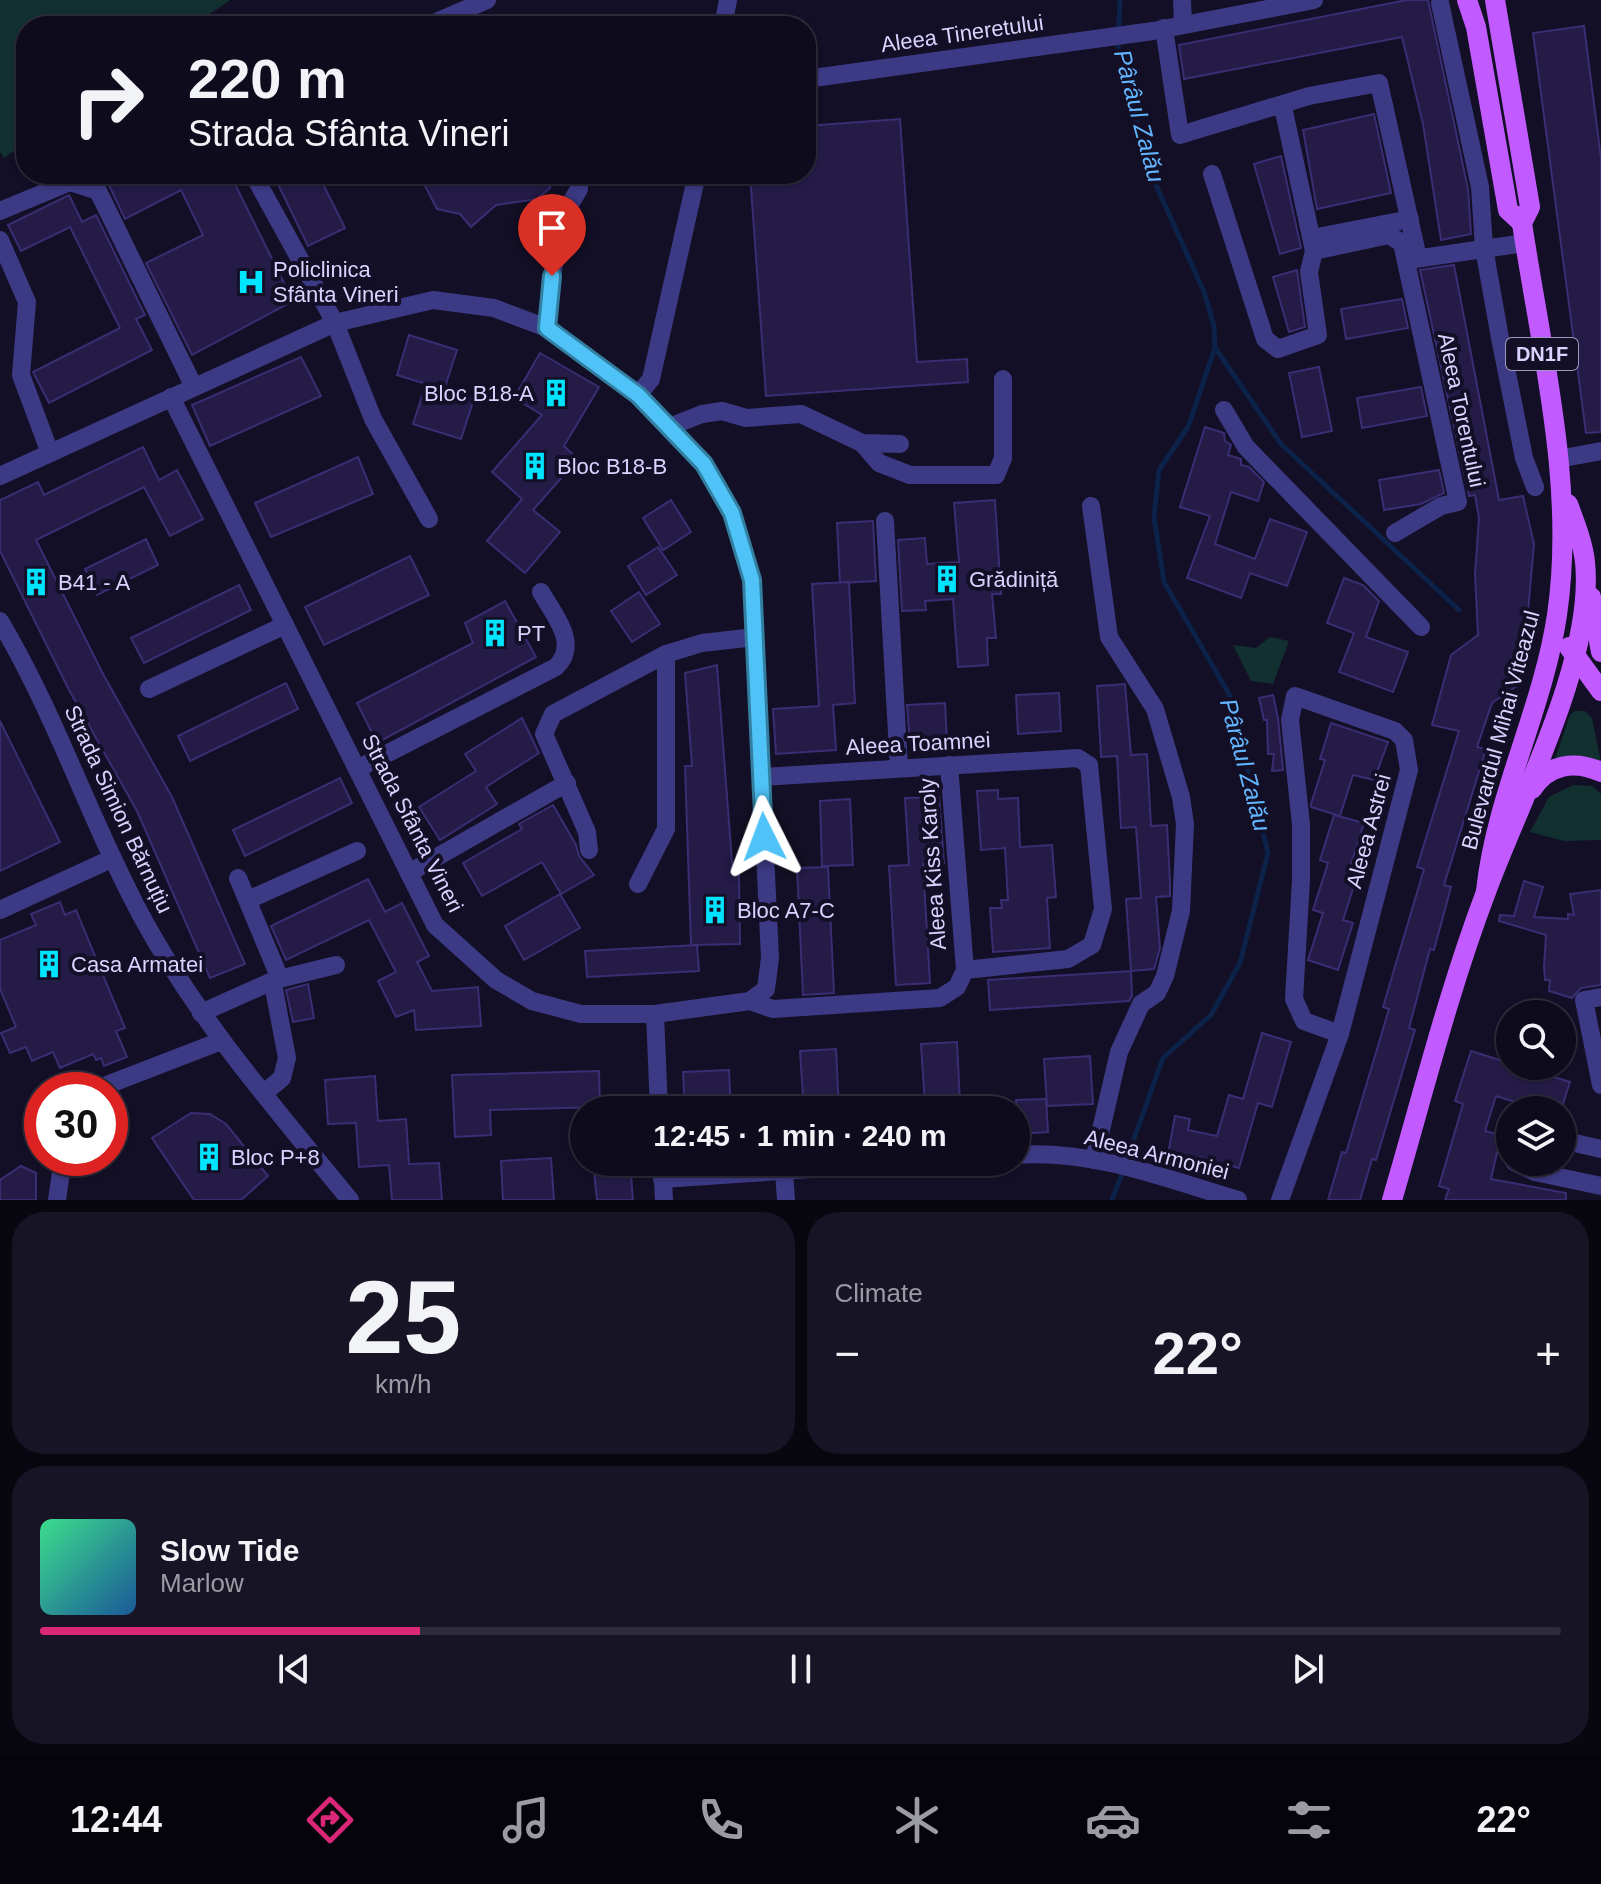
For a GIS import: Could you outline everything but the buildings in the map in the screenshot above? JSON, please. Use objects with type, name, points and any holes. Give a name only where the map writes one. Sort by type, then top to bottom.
[{"type":"main road","name":"Bulevardul Mihai Viteazul","points":[[1467,0],[1476,30],[1508,210],[1523,233]]},
{"type":"main road","name":"Bulevardul Mihai Viteazul","points":[[1486,891],[1499,817],[1542,673],[1559,601],[1561,485],[1523,233],[1530,207],[1495,0]]},
{"type":"main road","name":"Bulevardul Mihai Viteazul","points":[[1392,1200],[1486,891],[1526,799],[1576,660],[1585,561],[1561,485]]},
{"type":"main road","points":[[1585,561],[1601,652]]},
{"type":"main road","name":"DN1F","points":[[1559,601],[1565,637],[1576,660],[1601,691]]},
{"type":"main road","points":[[1542,673],[1553,662],[1576,660]]},
{"type":"main road","points":[[1526,799],[1538,780],[1554,768],[1571,764],[1601,772]]},
{"type":"street","points":[[450,16],[487,0]]},
{"type":"street","points":[[1182,0],[1183,25]]},
{"type":"street","name":"Aleea Tineretului","points":[[816,78],[1158,30],[1314,0]]},
{"type":"street","points":[[1440,3],[1480,187],[1484,248],[1524,458],[1535,487]]},
{"type":"street","points":[[1158,30],[1180,135],[1283,107],[1309,96],[1379,83],[1410,219],[1412,259]]},
{"type":"street","points":[[1212,174],[1265,339],[1278,349],[1318,335],[1309,272],[1313,244],[1283,107]]},
{"type":"street","points":[[0,211],[65,184]]},
{"type":"street","points":[[76,184],[98,191],[194,387]]},
{"type":"street","points":[[259,184],[335,323],[373,419],[429,519]]},
{"type":"street","points":[[547,328],[558,224],[579,184]]},
{"type":"street","points":[[638,395],[651,379],[695,184]]},
{"type":"street","points":[[1313,244],[1410,219]]},
{"type":"street","points":[[1412,259],[1484,248],[1523,233]]},
{"type":"street","points":[[1313,244],[1389,235],[1402,243],[1412,259]]},
{"type":"street","points":[[0,240],[27,302],[21,375],[50,453]]},
{"type":"street","name":"Aleea Torentului","points":[[1395,533],[1441,506],[1458,502],[1412,259]]},
{"type":"street","points":[[0,476],[335,323],[433,300],[494,308],[547,328],[638,395],[704,464],[732,513],[752,580],[770,958],[766,989],[750,1001]]},
{"type":"street","points":[[862,443],[879,463],[910,475],[996,475],[1003,458],[1003,379]]},
{"type":"street","name":"Strada Sfânta Vineri","points":[[171,397],[435,925],[496,980],[532,1001],[581,1014],[655,1014],[750,1001]]},
{"type":"street","points":[[1224,410],[1246,447],[1421,627]]},
{"type":"street","points":[[669,427],[702,414],[722,411],[746,418],[801,414],[862,443],[900,444]]},
{"type":"street","points":[[1558,459],[1601,451]]},
{"type":"street","points":[[1091,506],[1109,637],[1155,709],[1181,797],[1185,824],[1181,911],[1165,976],[1157,993],[1141,1004],[1119,1052],[1101,1161]]},
{"type":"street","points":[[885,521],[899,768]]},
{"type":"street","points":[[357,769],[561,662],[567,650],[567,638],[541,592]]},
{"type":"street","points":[[149,689],[285,625]]},
{"type":"street","name":"Strada Simion Bărnuțiu","points":[[3,633],[30,674],[111,859],[176,977],[221,1041],[350,1200]]},
{"type":"street","points":[[589,850],[587,832],[544,734],[553,714],[666,654],[702,643],[755,637]]},
{"type":"street","points":[[638,884],[666,829],[666,654]]},
{"type":"street","name":"Aleea Astrei","points":[[1280,1200],[1340,1034],[1409,770],[1404,740],[1382,724],[1295,696],[1290,720],[1301,825],[1301,880],[1294,999],[1304,1021],[1340,1034]]},
{"type":"street","name":"Aleea Toamnei","points":[[761,777],[1078,758],[1089,765],[1103,909],[1092,945],[1068,959],[965,970]]},
{"type":"street","name":"Aleea Kiss Karoly","points":[[750,1001],[773,1009],[940,998],[957,987],[965,970],[949,765]]},
{"type":"street","points":[[409,873],[567,783]]},
{"type":"street","points":[[248,900],[357,851]]},
{"type":"street","points":[[0,910],[111,859]]},
{"type":"street","points":[[238,878],[278,967],[272,982],[287,1058],[282,1078],[264,1093]]},
{"type":"street","points":[[201,1013],[272,982],[336,965]]},
{"type":"street","points":[[1601,997],[1584,1000],[1601,1085]]},
{"type":"street","points":[[655,1014],[658,1096]]},
{"type":"street","points":[[128,1077],[221,1041]]},
{"type":"street","points":[[1576,1143],[1601,1149]]},
{"type":"street","name":"Aleea Armoniei","points":[[1030,1154],[1044,1152],[1101,1161],[1238,1200]]},
{"type":"street","points":[[57,1200],[60,1176]]},
{"type":"street","points":[[662,1176],[664,1200]]},
{"type":"street","points":[[784,1176],[786,1200]]},
{"type":"street","points":[[1554,1176],[1601,1186]]},
{"type":"green space","points":[[0,0],[230,0],[207,16],[16,16],[16,149],[4,158],[0,152]]},
{"type":"green space","points":[[1270,637],[1289,641],[1273,684],[1251,681],[1233,645],[1256,648]]},
{"type":"green space","points":[[1575,711],[1585,711],[1592,718],[1601,762],[1554,762],[1570,715]]},
{"type":"green space","points":[[1573,785],[1592,786],[1601,794],[1601,840],[1564,841],[1530,832],[1549,797]]},
{"type":"waterway","name":"Pârâul Zalău","points":[[1120,0],[1118,46],[1147,165],[1204,292],[1214,326],[1215,348],[1188,427],[1159,470],[1154,517],[1164,582],[1229,694],[1268,853],[1240,963],[1211,1015],[1163,1058],[1126,1161]]},
{"type":"waterway","points":[[1216,349],[1281,444],[1459,610]]},
{"type":"waterway","name":"Pârâul Zalău","points":[[1112,1200],[1123,1171]]},
{"type":"place","name":"Policlinica Sfânta Vineri","points":[[251,282]]},
{"type":"place","name":"Bloc B18-A","points":[[556,393]]},
{"type":"place","name":"Bloc B18-B","points":[[535,466]]},
{"type":"place","name":"Grădiniță","points":[[947,579]]},
{"type":"place","name":"B41 - A","points":[[36,582]]},
{"type":"place","name":"PT","points":[[495,633]]},
{"type":"place","name":"Bloc A7-C","points":[[715,910]]},
{"type":"place","name":"Casa Armatei","points":[[49,964]]},
{"type":"place","name":"Bloc P+8","points":[[209,1157]]},
{"type":"route","points":[[552,276],[547,328],[638,395],[704,464],[732,513],[752,580],[764,837]]}]
